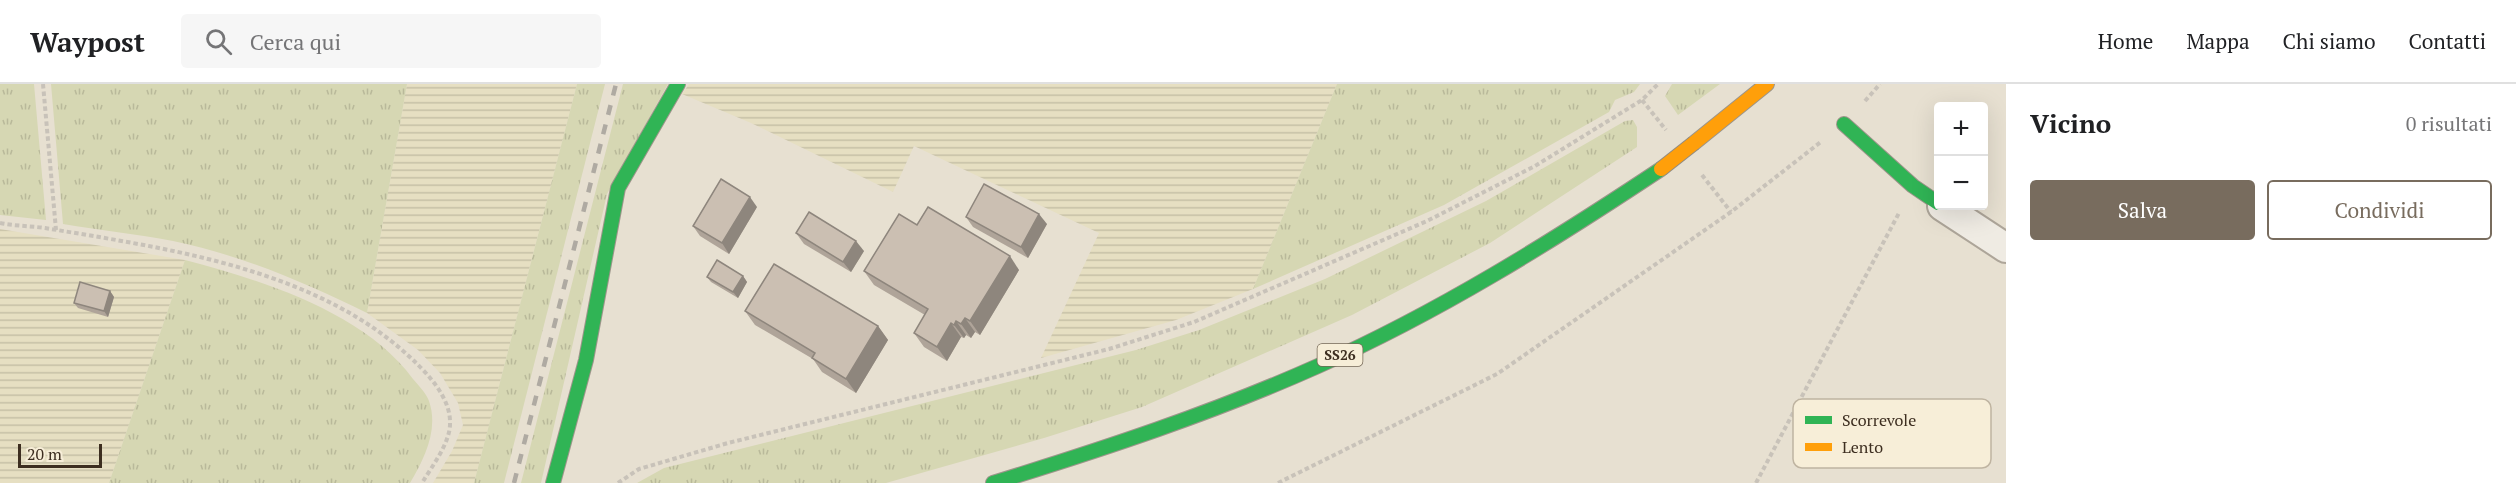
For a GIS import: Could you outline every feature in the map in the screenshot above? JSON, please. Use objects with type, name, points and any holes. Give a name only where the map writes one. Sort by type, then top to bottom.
[{"type":"main road","points":[[553,483],[586,360],[612,209],[618,188],[678,84]]},
{"type":"main road","name":"SS26","points":[[993,483],[1098,451],[1204,413],[1319,366],[1443,304],[1541,248],[1661,169],[1767,84]]},
{"type":"main road","points":[[1844,124],[1913,186],[1934,200]]},
{"type":"street","points":[[1949,210],[2006,248]]},
{"type":"path","points":[[44,84],[56,230]]},
{"type":"path","points":[[618,483],[639,469],[728,443],[1109,349],[1194,322],[1426,221],[1535,166],[1642,100],[1658,84]]},
{"type":"path","points":[[1278,483],[1497,374],[1731,212],[1844,124]]},
{"type":"path","points":[[1800,399],[1913,186]]},
{"type":"path","points":[[0,223],[56,230],[184,252],[224,263],[305,291],[359,318],[402,349],[425,371],[446,406],[450,422],[447,436],[422,483]]},
{"type":"path","points":[[1756,483],[1793,413]]},
{"type":"shaded area","points":[[407,84],[577,84],[474,483],[433,483],[452,451],[463,425],[458,403],[440,373],[418,350],[367,313]]},
{"type":"shaded area","points":[[689,84],[1337,84],[1253,289],[1176,320],[1041,358],[1099,233],[914,146],[893,192],[751,123],[682,94]]},
{"type":"shaded area","points":[[0,229],[185,260],[109,483],[0,483]]},
{"type":"green space","points":[[0,84],[34,84],[46,220],[0,215]]},
{"type":"green space","points":[[51,84],[407,84],[367,313],[297,281],[223,254],[173,241],[63,224]]},
{"type":"green space","points":[[577,84],[605,84],[504,483],[474,483]]},
{"type":"green space","points":[[623,84],[668,84],[607,194],[541,483],[521,483]]},
{"type":"green space","points":[[1337,84],[1640,84],[1634,92],[1615,100],[1609,112],[1444,205],[1253,289]]},
{"type":"green space","points":[[1672,84],[1720,84],[1678,115],[1665,96]]},
{"type":"green space","points":[[1633,120],[1637,127],[1637,147],[1490,243],[1352,315],[1142,407],[1044,438],[886,483],[637,483],[664,468],[1136,350],[1199,330],[1325,279],[1486,201],[1625,121]]},
{"type":"green space","points":[[185,260],[246,278],[309,302],[339,317],[392,355],[424,392],[432,412],[428,444],[410,483],[109,483]]},
{"type":"building","points":[[721,179],[750,197],[722,243],[693,226]]},
{"type":"building","points":[[984,184],[1039,214],[1021,247],[966,217]]},
{"type":"building","points":[[928,207],[1010,256],[970,321],[965,318],[961,324],[956,321],[954,325],[951,323],[937,347],[914,333],[928,309],[864,271],[899,214],[917,225]]},
{"type":"building","points":[[809,212],[856,241],[843,262],[796,233]]},
{"type":"building","points":[[717,260],[743,276],[733,292],[707,277]]},
{"type":"building","points":[[774,264],[878,326],[846,379],[812,358],[815,353],[745,311]]},
{"type":"building","points":[[80,282],[110,291],[104,311],[74,303]]},
{"type":"railway","points":[[514,483],[616,84]]},
{"type":"traffic: fast","points":[[553,483],[586,360],[618,188],[678,84]]},
{"type":"traffic: fast","points":[[1844,124],[1913,186],[1934,200]]},
{"type":"traffic: fast","points":[[993,483],[1198,415],[1363,345],[1494,275],[1661,169]]},
{"type":"traffic: slow","points":[[1694,143],[1767,84]]},
{"type":"traffic: slow","points":[[1661,169],[1694,143]]}]
